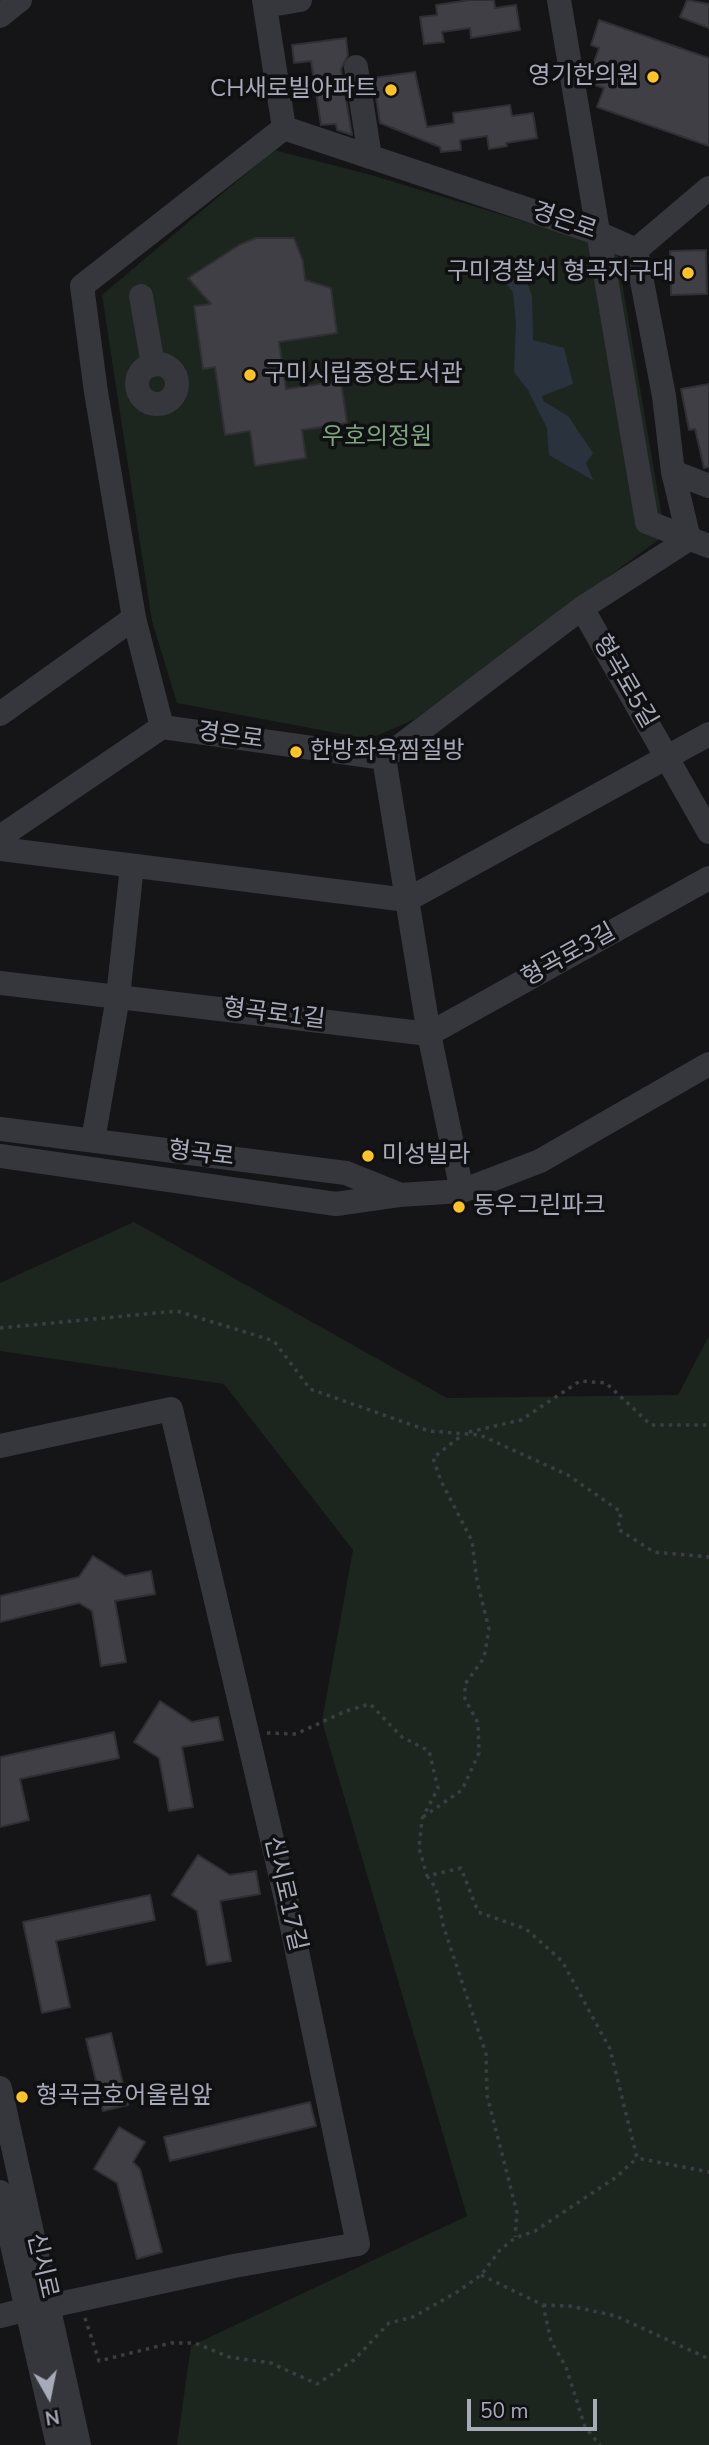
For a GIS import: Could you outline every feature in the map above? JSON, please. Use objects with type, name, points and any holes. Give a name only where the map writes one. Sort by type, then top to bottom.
[{"type":"street","points":[[0,16],[20,0]]},
{"type":"street","points":[[284,128],[264,3],[300,0]]},
{"type":"street","points":[[559,0],[648,522],[699,543]]},
{"type":"street","points":[[356,67],[370,158]]},
{"type":"street","name":"경은로","points":[[162,727],[134,618],[96,392],[82,286],[284,128],[598,233],[636,250]]},
{"type":"street","points":[[699,543],[673,472],[664,396],[636,250],[709,188]]},
{"type":"street","points":[[141,296],[153,365]]},
{"type":"street","points":[[153,365],[163,365],[174,373],[177,386],[172,398],[154,405],[142,398],[136,387],[139,373],[153,365]]},
{"type":"street","points":[[96,392],[136,387]]},
{"type":"street","points":[[673,472],[709,486]]},
{"type":"street","points":[[462,1191],[429,1034],[384,758],[582,608],[699,543]]},
{"type":"street","name":"형곡로5길","points":[[582,608],[709,832]]},
{"type":"street","points":[[0,714],[134,618]]},
{"type":"street","name":"경은로","points":[[0,837],[162,727],[384,758]]},
{"type":"street","name":"형곡로5길","points":[[666,757],[709,734]]},
{"type":"street","points":[[0,849],[407,900],[666,757]]},
{"type":"street","points":[[93,1140],[118,997],[132,866]]},
{"type":"street","name":"형곡로3길","points":[[429,1034],[709,877]]},
{"type":"street","points":[[0,983],[118,997]]},
{"type":"street","name":"형곡로1길","points":[[118,997],[429,1034]]},
{"type":"street","name":"형곡로","points":[[0,1156],[336,1204],[399,1195],[462,1191],[540,1161],[709,1064]]},
{"type":"street","name":"형곡로","points":[[0,1129],[346,1173],[399,1195]]},
{"type":"street","name":"신시로17길","points":[[0,1446],[171,1409],[286,1903],[358,2244],[234,2266],[0,2316]]},
{"type":"street","name":"신시로","points":[[0,2088],[39,2308],[58,2445]]},
{"type":"street","name":"신시로","points":[[0,2192],[39,2308],[79,2445]]},
{"type":"path","points":[[0,1328],[177,1311],[274,1341],[310,1389],[429,1431],[480,1435],[568,1475],[621,1512],[618,1529],[654,1552],[709,1557]]},
{"type":"path","points":[[422,1819],[462,1790],[479,1753],[478,1723],[465,1699],[465,1684],[484,1658],[489,1629],[477,1581],[472,1541],[440,1481],[433,1458],[463,1434],[521,1420],[580,1381],[606,1383],[652,1425],[709,1425]]},
{"type":"path","points":[[244,1721],[270,1735],[296,1734],[346,1711],[370,1704],[402,1737],[429,1751],[438,1788],[422,1819],[419,1848],[427,1876],[436,1888],[443,1925],[486,2054],[487,2095],[517,2213],[515,2238]]},
{"type":"path","points":[[427,1876],[461,1868],[478,1912],[526,1929],[562,1961],[610,2049],[637,2158]]},
{"type":"path","points":[[79,2301],[99,2361],[171,2343],[195,2343],[229,2357],[271,2363],[317,2384],[354,2360],[388,2323],[413,2317],[481,2275],[500,2250],[515,2238],[535,2231],[615,2178],[637,2158]]},
{"type":"path","points":[[637,2158],[709,2172]]},
{"type":"path","points":[[481,2275],[543,2305],[570,2306],[616,2316],[709,2359]]},
{"type":"path","points":[[543,2305],[551,2341],[566,2367],[585,2427],[600,2445]]},
{"type":"green space","name":"우호의정원","points":[[274,150],[371,175],[621,251],[617,253],[665,535],[415,719],[369,739],[177,703],[152,621],[102,295]]},
{"type":"green space","points":[[134,1222],[447,1398],[678,1395],[709,1336],[709,2445],[177,2445],[191,2346],[467,2216],[322,1721],[353,1550],[224,1384],[0,1351],[0,1283]]},
{"type":"shaded area","points":[[518,257],[532,296],[533,340],[564,348],[573,384],[542,396],[543,401],[568,416],[593,453],[586,463],[593,480],[610,490],[549,455],[547,428],[528,390],[514,372],[516,324],[513,292],[492,265]]},
{"type":"building","points":[[494,0],[495,8],[516,5],[520,30],[471,38],[470,28],[442,32],[444,42],[424,44],[420,17],[437,15],[436,5]]},
{"type":"building","points":[[687,0],[709,4],[709,28],[680,17]]},
{"type":"building","name":"영기한의원","points":[[599,20],[709,58],[709,146],[597,107],[604,88],[595,85],[601,68],[593,65],[599,48],[591,45]]},
{"type":"building","points":[[346,38],[348,55],[341,69],[352,135],[337,130],[336,124],[321,125],[311,61],[294,63],[292,45]]},
{"type":"building","points":[[415,72],[427,127],[454,123],[453,113],[510,105],[512,116],[533,113],[537,138],[489,149],[487,136],[460,140],[461,150],[441,152],[440,147],[380,123],[373,78]]},
{"type":"building","name":"구미시립중앙도서관","points":[[256,238],[294,238],[303,261],[305,280],[331,288],[337,333],[279,342],[286,389],[341,381],[347,423],[302,430],[306,458],[255,466],[250,431],[225,435],[215,367],[203,369],[194,306],[211,304],[188,278],[239,245]]},
{"type":"building","name":"구미경찰서 형곡지구대","points":[[706,250],[707,294],[671,295],[670,251]]},
{"type":"building","points":[[709,384],[709,467],[704,468],[695,429],[689,430],[681,389]]},
{"type":"building","points":[[93,1556],[125,1576],[151,1571],[155,1594],[115,1601],[126,1662],[101,1666],[92,1611],[79,1603],[0,1622],[0,1596],[79,1577]]},
{"type":"building","points":[[160,1701],[192,1722],[218,1717],[223,1740],[182,1747],[193,1807],[169,1811],[159,1758],[134,1742]]},
{"type":"building","points":[[114,1732],[119,1758],[20,1779],[29,1820],[0,1827],[0,1757]]},
{"type":"building","points":[[198,1855],[230,1875],[256,1871],[260,1894],[220,1901],[231,1961],[207,1965],[197,1911],[172,1895]]},
{"type":"building","points":[[150,1895],[155,1920],[56,1941],[70,2007],[42,2013],[23,1922]]},
{"type":"building","points":[[111,2033],[128,2105],[103,2111],[86,2039]]},
{"type":"building","points":[[310,2102],[316,2126],[170,2161],[164,2137]]},
{"type":"building","points":[[119,2127],[145,2142],[133,2162],[140,2169],[162,2252],[137,2259],[117,2183],[94,2169]]},
{"type":"place","name":"영기한의원","points":[[653,77]]},
{"type":"place","name":"CH새로빌아파트","points":[[391,90]]},
{"type":"place","name":"구미경찰서 형곡지구대","points":[[688,273]]},
{"type":"place","name":"구미시립중앙도서관","points":[[250,375]]},
{"type":"place","name":"한방좌욕찜질방","points":[[296,752]]},
{"type":"place","name":"미성빌라","points":[[368,1156]]},
{"type":"place","name":"동우그린파크","points":[[459,1207]]},
{"type":"place","name":"형곡금호어울림앞","points":[[22,2097]]}]
